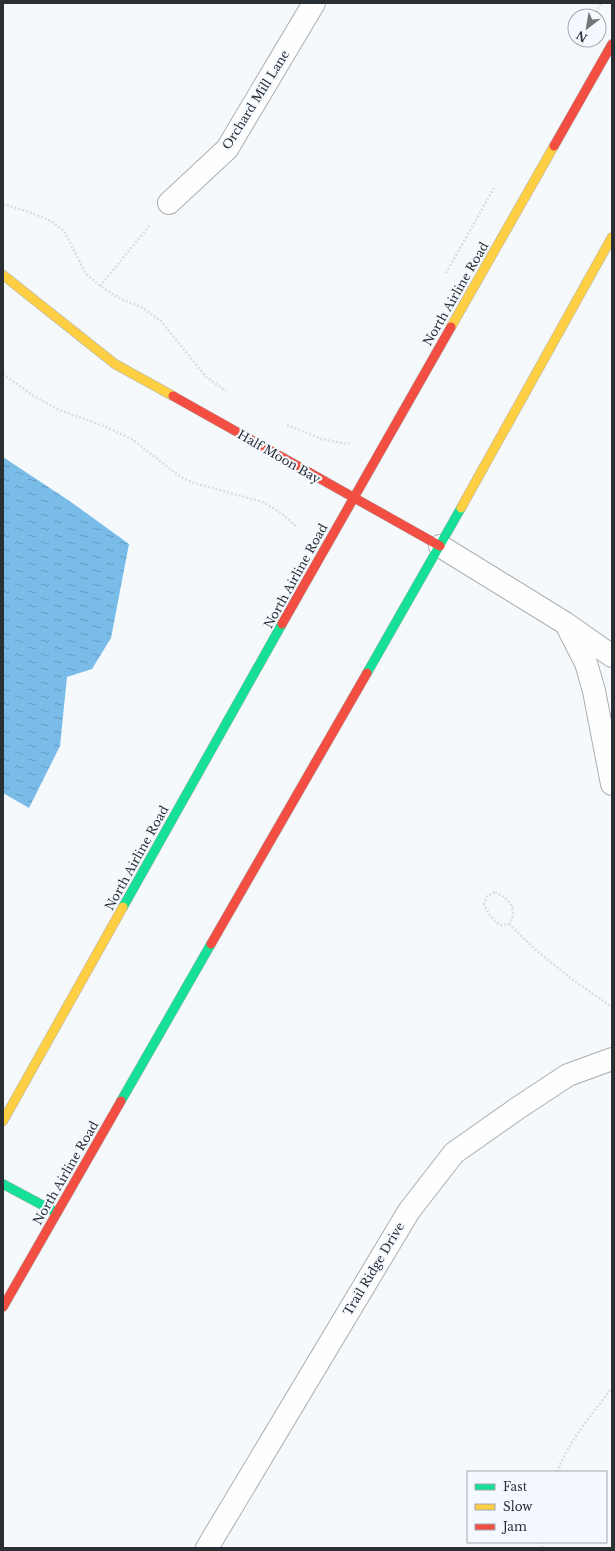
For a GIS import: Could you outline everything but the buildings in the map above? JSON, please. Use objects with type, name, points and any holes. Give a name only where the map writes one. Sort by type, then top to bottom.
[{"type":"main road","name":"North Airline Road","points":[[3,1120],[353,498],[612,44]]},
{"type":"main road","name":"North Airline Road","points":[[3,1307],[440,546],[612,237]]},
{"type":"main road","name":"Half Moon Bay","points":[[3,275],[115,364],[440,546]]},
{"type":"main road","points":[[3,1184],[57,1213]]},
{"type":"street","name":"Orchard Mill Lane","points":[[169,203],[227,149],[314,3]]},
{"type":"street","name":"Half Moon Bay","points":[[440,546],[565,623],[612,656]]},
{"type":"street","points":[[565,623],[586,663],[594,691],[612,784]]},
{"type":"street","name":"Trail Ridge Drive","points":[[207,1548],[409,1211],[454,1154],[518,1108],[568,1075],[612,1059]]},
{"type":"path","points":[[445,274],[475,219],[498,182]]},
{"type":"path","points":[[100,286],[169,203]]},
{"type":"path","points":[[3,204],[51,221],[64,231],[86,274],[100,286],[121,299],[140,307],[161,321],[206,377],[230,394]]},
{"type":"path","points":[[3,374],[32,395],[57,409],[106,427],[132,439],[180,476],[194,483],[263,502],[281,513],[297,527]]},
{"type":"path","points":[[281,422],[322,439],[347,444],[352,440]]},
{"type":"path","points":[[494,892],[504,896],[513,907],[513,917],[509,924],[500,925],[495,922],[488,913],[484,904],[487,896],[494,892]]},
{"type":"path","points":[[509,924],[537,952],[573,980],[612,1007]]},
{"type":"path","points":[[557,1471],[560,1463],[584,1425],[612,1388]]},
{"type":"water","points":[[3,457],[71,502],[129,544],[111,638],[92,669],[67,677],[60,746],[29,808],[3,793]]},
{"type":"traffic: fast","points":[[367,673],[461,508]]},
{"type":"traffic: fast","points":[[123,907],[282,624]]},
{"type":"traffic: fast","points":[[121,1101],[211,944]]},
{"type":"traffic: fast","points":[[3,1184],[57,1213]]},
{"type":"traffic: slow","points":[[451,327],[554,146]]},
{"type":"traffic: slow","points":[[461,508],[612,237]]},
{"type":"traffic: slow","points":[[3,275],[115,364],[173,396]]},
{"type":"traffic: slow","points":[[3,1121],[123,907]]},
{"type":"traffic: jam","points":[[554,146],[612,44]]},
{"type":"traffic: jam","points":[[282,624],[451,327]]},
{"type":"traffic: jam","points":[[173,396],[440,546]]},
{"type":"traffic: jam","points":[[211,944],[367,673]]},
{"type":"traffic: jam","points":[[3,1307],[121,1101]]}]
